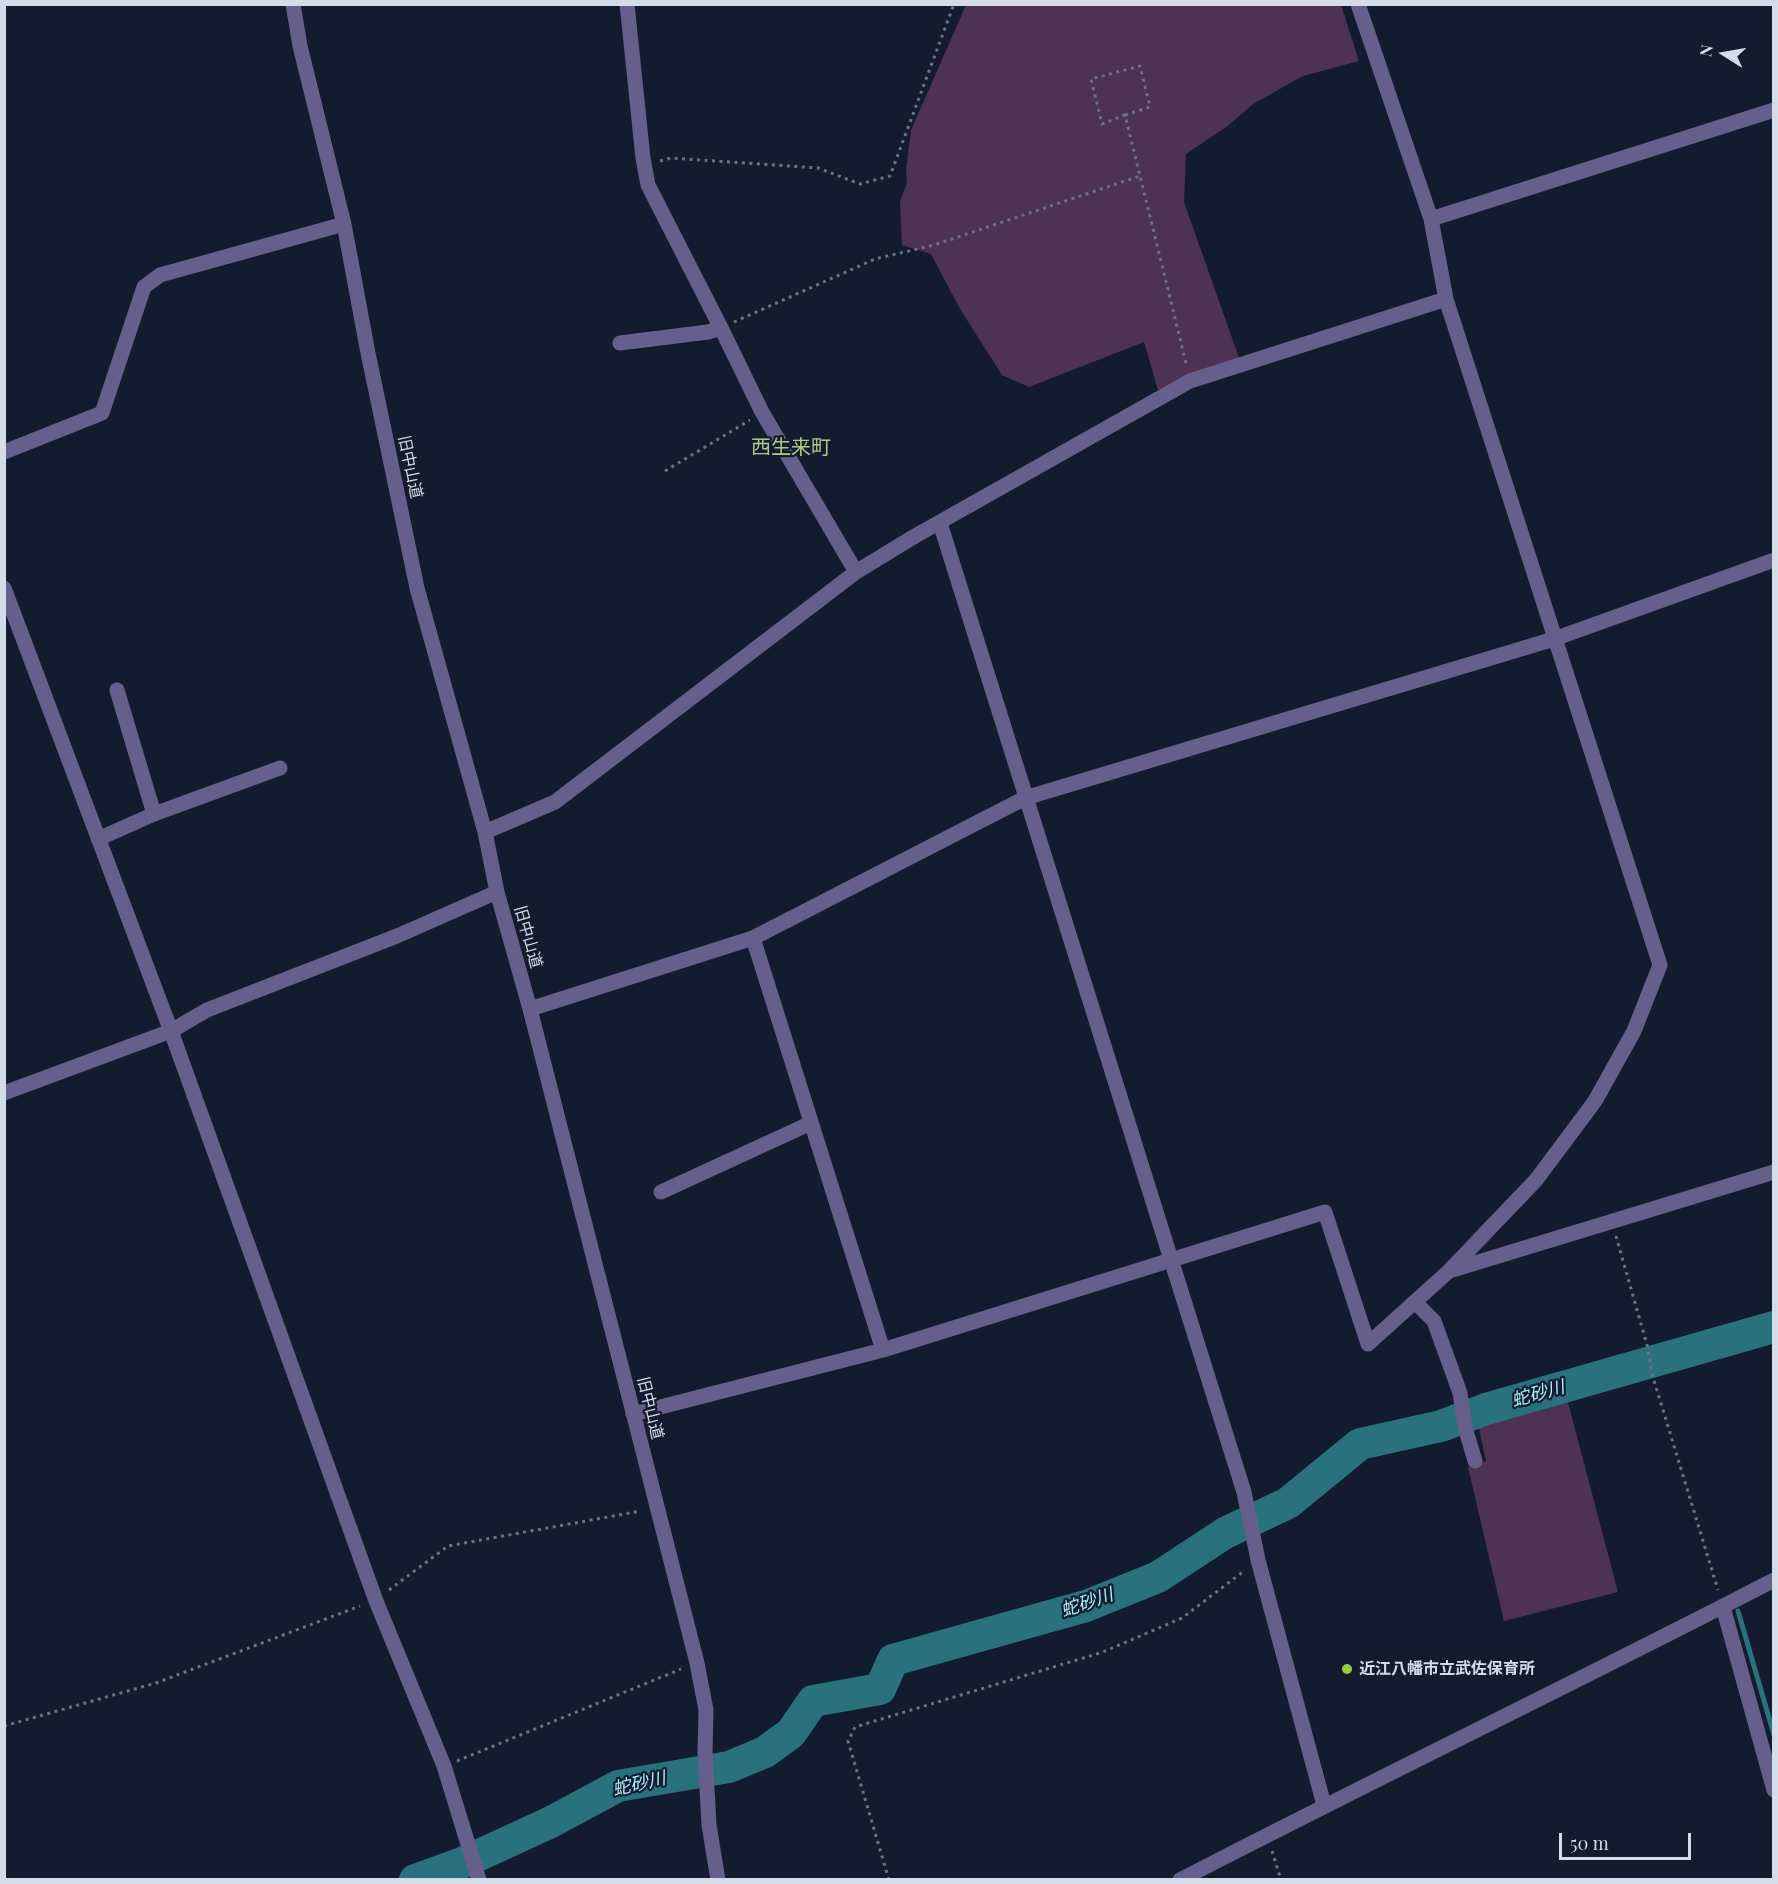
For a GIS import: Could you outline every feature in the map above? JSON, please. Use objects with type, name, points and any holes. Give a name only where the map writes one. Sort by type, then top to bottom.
[{"type":"street","name":"旧中山道","points":[[292,4],[300,46],[344,224],[370,365],[417,588],[485,832],[497,892],[530,1009],[697,1663],[706,1710],[705,1753],[709,1825],[718,1880]]},
{"type":"street","points":[[627,4],[648,185],[762,412],[856,572]]},
{"type":"street","points":[[633,1414],[883,1350],[1325,1212],[1368,1344],[1449,1271],[1536,1180],[1595,1101],[1634,1031],[1660,965],[1446,299],[1431,219],[1358,4]]},
{"type":"street","points":[[1431,219],[1773,110]]},
{"type":"street","points":[[4,452],[102,412],[144,287],[160,275],[344,224]]},
{"type":"street","points":[[485,832],[555,802],[856,572],[1190,381],[1446,299]]},
{"type":"street","points":[[620,343],[708,332],[721,328]]},
{"type":"street","points":[[940,523],[1172,1260],[1246,1505],[1258,1560],[1324,1805]]},
{"type":"street","points":[[530,1009],[753,938],[1025,798],[1554,639],[1773,561]]},
{"type":"street","points":[[4,588],[171,1031],[376,1600],[444,1766],[477,1874]]},
{"type":"street","points":[[117,690],[154,814]]},
{"type":"street","points":[[98,839],[154,814],[280,768]]},
{"type":"street","points":[[4,1093],[171,1031],[207,1010],[397,936],[497,892]]},
{"type":"street","points":[[753,938],[883,1350]]},
{"type":"street","points":[[662,1192],[811,1123]]},
{"type":"street","points":[[1449,1271],[1773,1172]]},
{"type":"street","points":[[1414,1302],[1434,1321],[1460,1394],[1475,1461]]},
{"type":"street","points":[[1180,1880],[1324,1805],[1646,1646],[1773,1580]]},
{"type":"street","points":[[1723,1606],[1773,1790]]},
{"type":"path","points":[[644,165],[671,158],[818,168],[860,184],[890,176],[954,4]]},
{"type":"path","points":[[1140,66],[1150,107],[1125,115],[1102,124],[1090,79],[1140,66]]},
{"type":"path","points":[[1125,115],[1190,381]]},
{"type":"path","points":[[721,328],[874,259],[934,245],[1140,176]]},
{"type":"path","points":[[666,471],[762,412]]},
{"type":"path","points":[[1612,1222],[1647,1345],[1652,1374],[1723,1606]]},
{"type":"path","points":[[4,1726],[156,1683],[376,1600],[448,1546],[657,1508]]},
{"type":"path","points":[[889,1880],[848,1741],[855,1726],[1103,1652],[1182,1618],[1258,1560]]},
{"type":"path","points":[[444,1766],[697,1663]]},
{"type":"path","points":[[1267,1835],[1281,1880]]},
{"type":"shaded area","points":[[966,5],[1341,5],[1359,61],[1303,76],[1253,104],[1229,125],[1186,154],[1184,202],[1239,358],[1158,390],[1144,342],[1029,387],[1002,375],[960,309],[931,254],[902,245],[900,201],[907,183],[906,170],[911,130]]},
{"type":"shaded area","points":[[1566,1395],[1618,1592],[1504,1621],[1468,1467],[1486,1461],[1478,1424]]},
{"type":"waterway","name":"蛇砂川","points":[[415,1880],[462,1863],[551,1822],[618,1786],[729,1767],[765,1752],[791,1733],[813,1701],[880,1689],[893,1660],[1086,1606],[1158,1577],[1225,1533],[1288,1503],[1360,1444],[1441,1426],[1486,1409],[1774,1327]]},
{"type":"waterway","points":[[1738,1611],[1774,1735]]},
{"type":"place","name":"近江八幡市立武佐保育所","points":[[1347,1669]]},
{"type":"district","name":"西生来町","points":[[791,448]]}]
